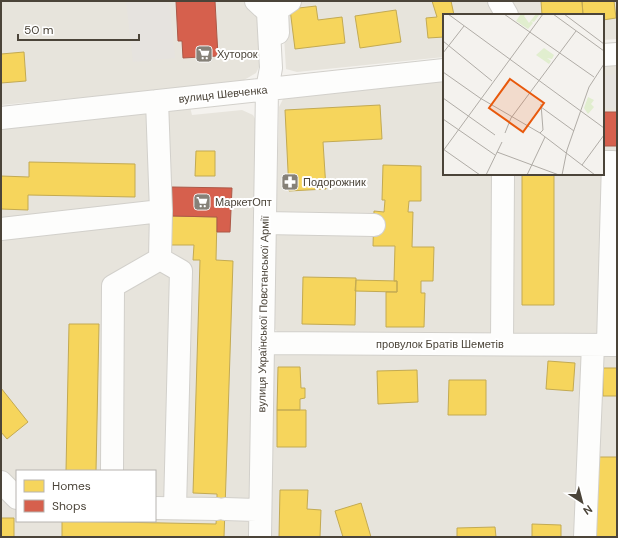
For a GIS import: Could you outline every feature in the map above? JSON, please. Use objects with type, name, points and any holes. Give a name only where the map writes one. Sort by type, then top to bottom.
[{"type":"street","name":"вулиця Української Повстанської Армії","points":[[256,1],[268,12],[271,68],[267,90],[260,537]]},
{"type":"street","points":[[267,90],[281,73],[277,10],[290,1]]},
{"type":"street","points":[[499,1],[506,14]]},
{"type":"street","points":[[604,55],[617,54]]},
{"type":"street","name":"вулиця Шевченка","points":[[1,118],[443,70]]},
{"type":"street","points":[[157,101],[161,211],[160,258]]},
{"type":"street","points":[[585,537],[606,345],[613,162],[604,162]]},
{"type":"street","points":[[502,344],[503,175]]},
{"type":"street","points":[[1,229],[161,211]]},
{"type":"street","points":[[265,223],[374,225]]},
{"type":"street","points":[[112,470],[113,286],[160,258]]},
{"type":"street","points":[[160,258],[181,271],[165,508],[260,510]]},
{"type":"street","name":"провулок Братів Шеметів","points":[[263,343],[606,345]]},
{"type":"street","points":[[1,482],[16,497]]},
{"type":"shaded area","points":[[1,1],[244,1],[261,16],[263,59],[256,73],[239,83],[1,105]]},
{"type":"shaded area","points":[[126,1],[169,1],[175,58],[133,62]]},
{"type":"shaded area","points":[[276,1],[617,1],[617,39],[604,40],[604,14],[443,14],[443,57],[297,72],[286,69],[282,5]]},
{"type":"shaded area","points":[[617,58],[617,336],[280,335],[274,328],[279,107],[283,99],[291,93],[443,75],[443,175],[604,175],[604,60]]},
{"type":"shaded area","points":[[617,74],[617,108],[604,108],[604,76]]},
{"type":"shaded area","points":[[190,107],[192,115],[242,110],[253,115],[259,126],[254,537],[1,537],[1,125]]},
{"type":"shaded area","points":[[279,351],[617,352],[617,537],[270,537],[271,362],[274,355]]},
{"type":"building: Homes","points":[[432,1],[451,1],[454,14],[443,14],[443,37],[428,38],[426,18],[437,17]]},
{"type":"building: Homes","points":[[541,1],[582,1],[583,14],[542,14]]},
{"type":"building: Homes","points":[[582,1],[614,1],[616,18],[604,20],[604,14],[583,14]]},
{"type":"building: Homes","points":[[316,6],[318,20],[342,17],[345,43],[295,49],[290,9]]},
{"type":"building: Homes","points":[[396,10],[401,42],[360,48],[355,16]]},
{"type":"building: Homes","points":[[24,52],[26,81],[1,83],[1,54]]},
{"type":"building: Homes","points":[[380,105],[382,139],[323,142],[326,189],[289,191],[285,110]]},
{"type":"building: Homes","points":[[196,151],[215,151],[215,176],[195,176]]},
{"type":"building: Homes","points":[[29,162],[135,164],[135,197],[28,195],[28,210],[1,209],[1,176],[29,177]]},
{"type":"building: Homes","points":[[383,165],[421,166],[421,201],[409,201],[408,212],[413,212],[412,247],[434,247],[433,281],[421,281],[421,293],[425,293],[424,327],[386,327],[386,292],[397,292],[397,281],[394,281],[395,246],[373,246],[374,211],[384,212],[385,200],[382,200]]},
{"type":"building: Homes","points":[[522,175],[554,175],[554,305],[522,305]]},
{"type":"building: Homes","points":[[172,216],[217,217],[216,260],[233,261],[225,509],[217,509],[217,494],[193,493],[200,260],[193,260],[194,245],[171,245]]},
{"type":"building: Homes","points":[[303,277],[356,278],[355,325],[302,324]]},
{"type":"building: Homes","points":[[356,280],[397,281],[397,292],[355,291]]},
{"type":"building: Homes","points":[[69,324],[99,324],[96,470],[66,470]]},
{"type":"building: Homes","points":[[548,361],[575,363],[573,391],[546,389]]},
{"type":"building: Homes","points":[[278,367],[300,367],[301,388],[305,388],[305,398],[300,399],[300,410],[277,410]]},
{"type":"building: Homes","points":[[603,368],[617,368],[617,396],[603,396]]},
{"type":"building: Homes","points":[[417,370],[418,402],[378,404],[377,371]]},
{"type":"building: Homes","points":[[449,380],[486,380],[486,415],[448,415]]},
{"type":"building: Homes","points":[[1,388],[28,422],[7,439],[1,432]]},
{"type":"building: Homes","points":[[277,410],[306,410],[306,447],[277,447]]},
{"type":"building: Homes","points":[[593,457],[617,457],[617,537],[590,537]]},
{"type":"building: Homes","points":[[280,490],[308,490],[307,509],[321,510],[320,537],[279,537]]},
{"type":"building: Homes","points":[[361,503],[371,537],[343,537],[335,511]]},
{"type":"building: Homes","points":[[217,509],[225,509],[224,537],[62,537],[62,522],[216,524]]},
{"type":"building: Homes","points":[[1,518],[14,518],[14,537],[1,537]]},
{"type":"building: Homes","points":[[532,524],[561,525],[561,537],[532,537]]},
{"type":"building: Homes","points":[[495,527],[496,537],[457,537],[457,528]]},
{"type":"building: Shops","points":[[176,1],[215,1],[218,56],[183,58],[182,41],[178,41]]},
{"type":"building: Shops","points":[[604,112],[617,112],[617,146],[604,146]]},
{"type":"building: Shops","name":"МаркетОпт","points":[[172,187],[232,188],[230,232],[217,232],[217,217],[172,216]]},
{"type":"place","name":"Хуторок","points":[[204,54]]},
{"type":"place","name":"Подорожник","points":[[290,182]]},
{"type":"place","name":"МаркетОпт","points":[[202,202]]}]
